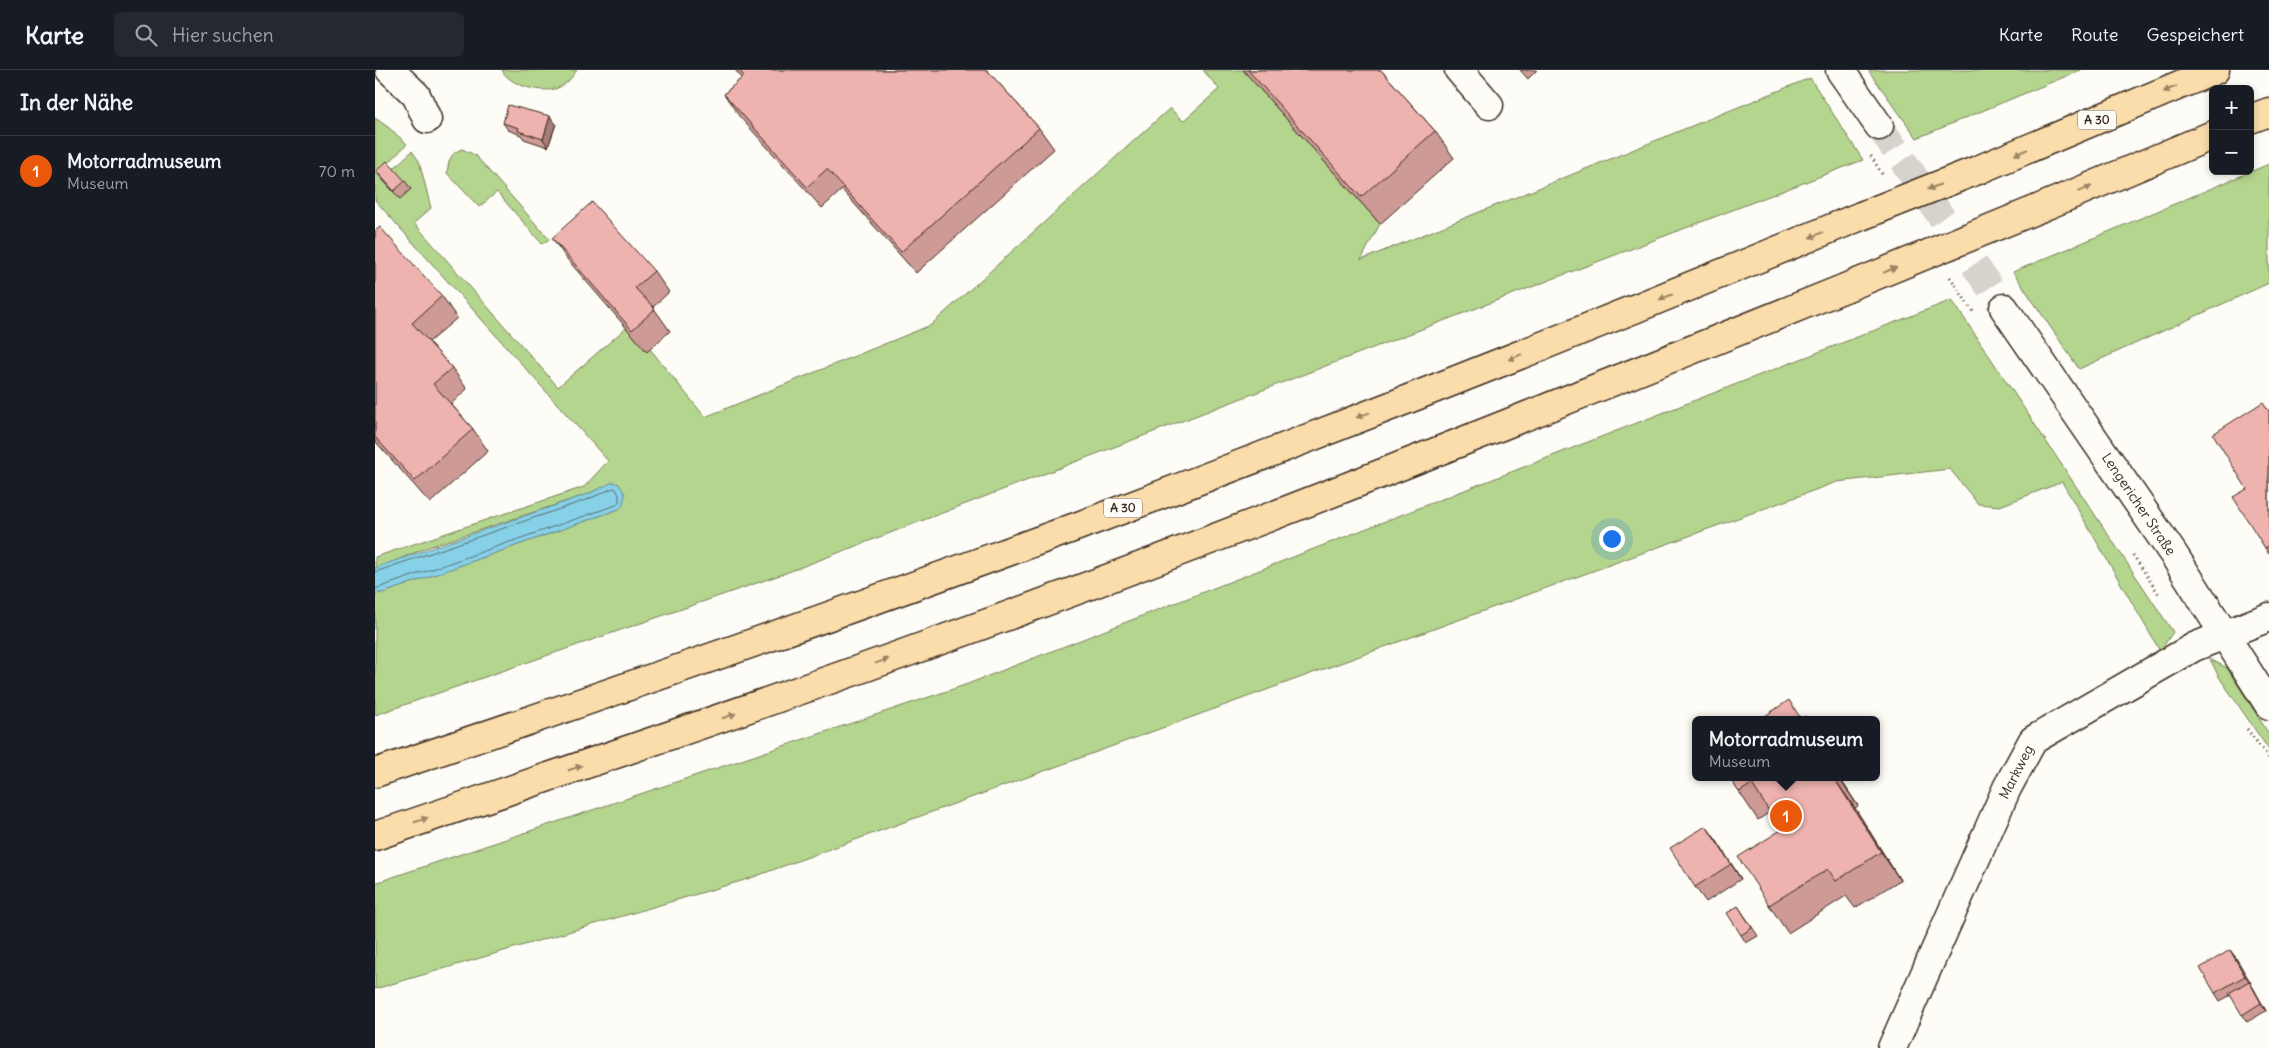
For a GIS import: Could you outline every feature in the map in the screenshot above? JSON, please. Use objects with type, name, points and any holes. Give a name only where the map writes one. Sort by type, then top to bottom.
[{"type":"highway","name":"A 30","points":[[375,773],[700,662],[1098,518],[1506,361],[1980,169],[2215,70]]},
{"type":"highway","points":[[2254,118],[2269,112]]},
{"type":"highway","points":[[375,836],[731,715],[923,647],[1325,496],[1845,288],[2209,137]]},
{"type":"street","points":[[390,70],[416,94],[427,119]]},
{"type":"street","points":[[1459,70],[1489,105]]},
{"type":"street","points":[[1841,70],[1879,126]]},
{"type":"street","name":"Lengericher Straße","points":[[2004,308],[2174,556],[2269,705]]},
{"type":"street","name":"Markweg","points":[[1892,1048],[2007,788],[2033,740],[2193,647],[2225,636],[2269,617]]},
{"type":"green space","points":[[502,70],[577,70],[570,80],[560,87],[546,90],[519,85],[506,76]]},
{"type":"green space","points":[[1203,70],[1243,70],[1380,224],[1361,260],[1810,78],[1863,160],[783,574],[375,715],[375,594],[386,592],[619,509],[623,505],[598,489],[426,548],[375,569],[375,557],[584,487],[608,461],[375,200],[375,118],[407,144],[378,174],[400,198],[393,169],[412,151],[419,161],[431,208],[414,223],[558,387],[627,327],[647,351],[650,349],[705,417],[931,325],[1170,108],[1183,121],[1219,89]]},
{"type":"green space","points":[[1868,70],[2081,70],[1917,138]]},
{"type":"green space","points":[[462,149],[475,155],[549,239],[542,244],[497,192],[479,207],[447,173],[452,156]]},
{"type":"green space","points":[[2269,164],[2269,283],[2079,369],[2013,272],[2243,175],[2254,175],[2254,170]]},
{"type":"green space","points":[[1952,300],[2173,632],[2160,651],[2062,482],[2000,506],[1978,504],[1950,469],[1837,482],[748,879],[375,989],[375,883],[965,685]]},
{"type":"green space","points":[[2210,659],[2227,668],[2269,734],[2269,750],[2219,677]]},
{"type":"water","points":[[613,482],[619,484],[625,494],[623,505],[619,509],[386,592],[375,594],[375,569],[377,567],[588,494]]},
{"type":"building","points":[[739,70],[987,70],[1039,128],[901,252],[827,169],[807,187],[724,94],[744,76]]},
{"type":"building","points":[[1248,70],[1381,70],[1435,131],[1361,197]]},
{"type":"building","points":[[508,105],[550,116],[543,139],[518,131],[519,128],[503,123]]},
{"type":"building","points":[[387,161],[405,181],[394,191],[376,171]]},
{"type":"building","points":[[592,202],[654,271],[635,288],[655,309],[632,330],[552,238]]},
{"type":"building","points":[[380,227],[442,296],[412,323],[452,368],[433,384],[473,429],[415,481],[375,437],[375,231]]},
{"type":"building","points":[[2263,402],[2269,411],[2269,546],[2265,548],[2233,497],[2247,489],[2213,434]]},
{"type":"building","points":[[1789,700],[1799,716],[1765,716]]},
{"type":"building","points":[[1732,781],[1836,781],[1881,852],[1836,881],[1828,869],[1769,905],[1738,857],[1781,830],[1752,784],[1739,792]]},
{"type":"building","points":[[1706,826],[1731,864],[1695,887],[1670,848]]},
{"type":"building","points":[[1738,906],[1752,928],[1741,935],[1727,913]]},
{"type":"building","points":[[2230,950],[2245,976],[2215,993],[2200,968]]},
{"type":"building","points":[[2249,981],[2261,1003],[2242,1015],[2229,993]]},
{"type":"tunnel","points":[[1879,126],[2004,308]]},
{"type":"place","name":"Motorradmuseum","points":[[1786,816]]}]
